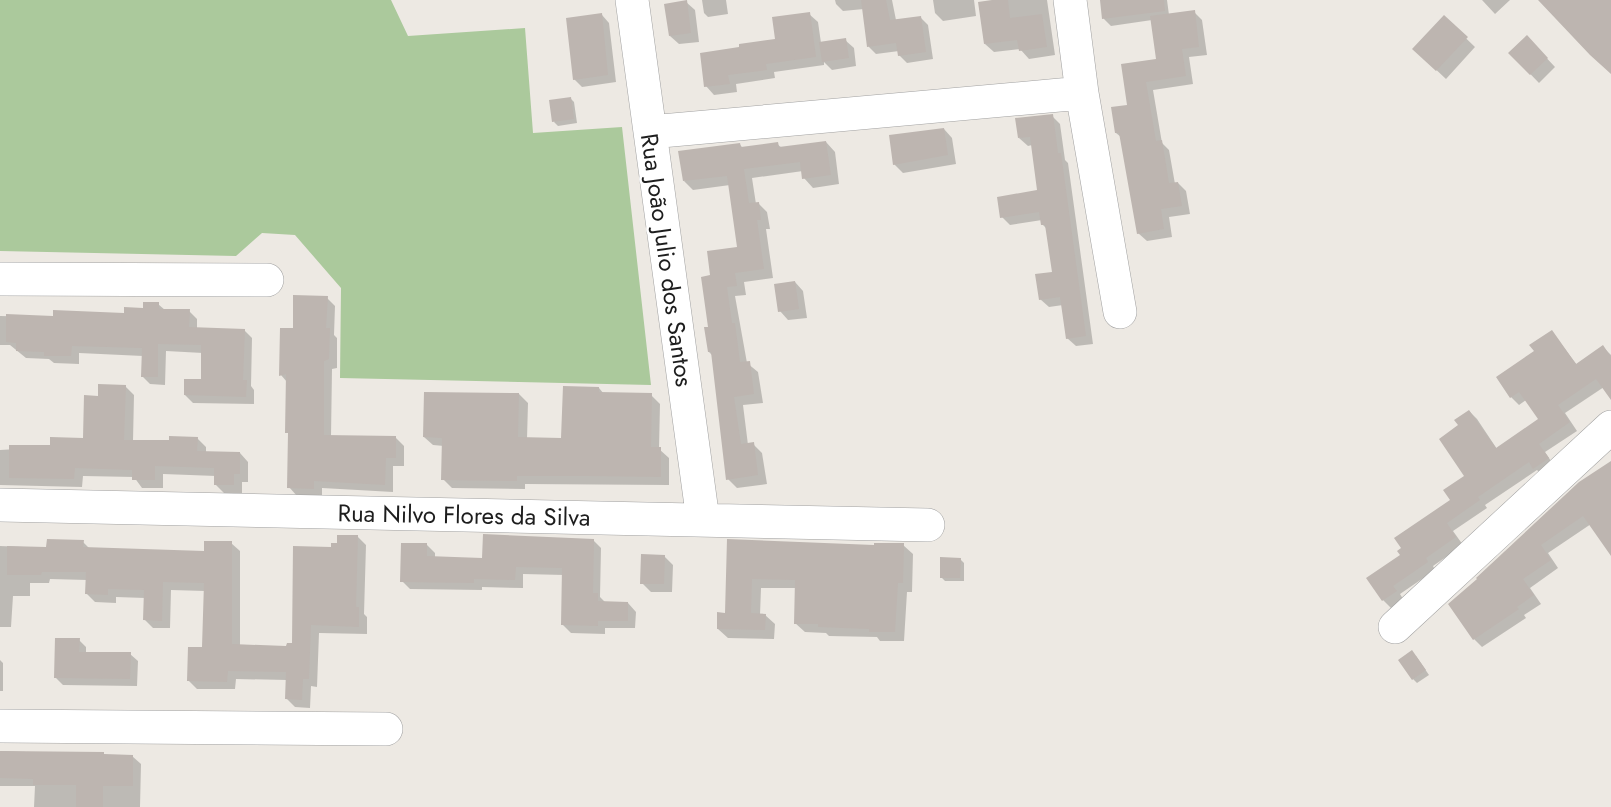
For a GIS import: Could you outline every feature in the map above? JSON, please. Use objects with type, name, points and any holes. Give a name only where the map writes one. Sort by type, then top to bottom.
[{"type":"street","name":"Rua João Julio dos Santos","points":[[632,0],[704,520]]},
{"type":"street","points":[[1070,0],[1082,93],[1120,312]]},
{"type":"street","points":[[650,132],[1082,93]]},
{"type":"street","points":[[0,279],[267,280]]},
{"type":"street","points":[[1395,627],[1611,427]]},
{"type":"street","name":"Rua Nilvo Flores da Silva","points":[[0,505],[928,525]]},
{"type":"street","points":[[0,726],[386,729]]},
{"type":"green space","points":[[0,0],[391,0],[408,36],[525,28],[533,133],[622,127],[651,385],[340,378],[341,288],[295,235],[262,233],[236,256],[0,251]]},
{"type":"building","points":[[687,0],[691,33],[669,36],[664,4]]},
{"type":"building","points":[[861,0],[886,0],[890,20],[921,16],[926,52],[898,56],[896,43],[867,47]]},
{"type":"building","points":[[1008,0],[1010,18],[1042,14],[1047,47],[1019,51],[1017,40],[984,44],[978,2]]},
{"type":"building","points":[[1100,0],[1164,0],[1165,11],[1102,19]]},
{"type":"building","points":[[1538,0],[1611,0],[1611,74],[1590,55]]},
{"type":"building","points":[[1195,10],[1199,47],[1182,49],[1186,76],[1146,82],[1156,141],[1162,140],[1169,183],[1178,182],[1182,206],[1161,209],[1164,229],[1137,234],[1119,133],[1115,133],[1111,107],[1127,105],[1121,64],[1156,59],[1150,16]]},
{"type":"building","points":[[810,12],[816,57],[766,64],[767,70],[728,75],[730,84],[704,87],[700,53],[775,39],[772,17]]},
{"type":"building","points":[[602,13],[608,75],[573,80],[566,18]]},
{"type":"building","points":[[1444,15],[1468,37],[1436,71],[1412,49]]},
{"type":"building","points":[[1527,35],[1548,58],[1530,75],[1508,53]]},
{"type":"building","points":[[846,38],[849,58],[822,62],[819,42]]},
{"type":"building","points":[[571,97],[574,119],[552,122],[549,100]]},
{"type":"building","points":[[1053,114],[1058,153],[1061,153],[1086,336],[1066,339],[1060,297],[1039,300],[1035,274],[1052,272],[1045,225],[1041,225],[1039,212],[1000,218],[997,197],[1037,190],[1030,137],[1018,138],[1015,118]]},
{"type":"building","points":[[944,128],[948,155],[893,165],[889,135]]},
{"type":"building","points":[[826,141],[831,175],[802,179],[800,162],[744,169],[749,203],[759,202],[761,220],[757,220],[764,269],[735,273],[737,286],[727,287],[740,362],[750,361],[754,394],[734,397],[741,444],[754,442],[758,475],[726,480],[711,352],[708,352],[704,327],[708,327],[701,277],[710,275],[707,251],[737,247],[727,176],[683,181],[678,151],[740,143],[741,147],[778,142],[779,147]]},
{"type":"building","points":[[795,281],[799,309],[778,312],[774,284]]},
{"type":"building","points":[[293,295],[328,296],[326,328],[330,328],[329,359],[324,361],[324,435],[396,436],[396,458],[386,458],[385,485],[314,481],[314,489],[287,488],[286,374],[279,376],[280,328],[293,328]]},
{"type":"building","points":[[143,302],[159,302],[161,309],[190,309],[189,327],[245,329],[243,380],[247,380],[246,397],[184,395],[184,379],[201,379],[201,345],[158,344],[158,377],[141,377],[142,348],[72,346],[71,356],[44,356],[44,352],[16,351],[16,343],[6,342],[6,314],[53,316],[53,310],[124,313],[124,307],[143,308]]},
{"type":"building","points":[[1552,330],[1576,364],[1603,345],[1611,357],[1611,400],[1596,379],[1558,405],[1570,422],[1539,444],[1549,458],[1533,469],[1529,462],[1478,497],[1480,500],[1447,523],[1456,537],[1426,558],[1428,562],[1393,586],[1397,591],[1382,601],[1366,578],[1400,555],[1397,551],[1401,548],[1394,538],[1450,500],[1443,490],[1464,476],[1439,439],[1458,425],[1454,420],[1469,410],[1496,448],[1538,419],[1519,392],[1510,398],[1496,377],[1534,351],[1529,345]]},
{"type":"building","points":[[98,384],[126,385],[124,440],[169,440],[169,436],[198,437],[197,451],[240,452],[240,474],[234,474],[234,485],[214,485],[214,468],[155,466],[155,480],[132,480],[132,470],[75,468],[74,479],[9,478],[9,445],[50,445],[50,437],[83,438],[84,395],[98,396]]},
{"type":"building","points":[[563,386],[599,387],[599,392],[652,393],[651,447],[661,447],[661,477],[517,476],[517,481],[441,480],[442,438],[423,437],[424,392],[519,393],[518,437],[561,438]]},
{"type":"building","points":[[1611,461],[1611,556],[1583,516],[1541,545],[1551,560],[1523,579],[1534,595],[1517,607],[1519,609],[1473,640],[1448,604],[1579,482]]},
{"type":"building","points":[[483,534],[594,539],[593,593],[598,593],[598,601],[628,602],[628,621],[598,621],[598,626],[561,625],[562,568],[516,567],[515,580],[474,579],[474,583],[400,582],[401,543],[427,543],[427,556],[482,558]]},
{"type":"building","points":[[337,535],[358,535],[356,607],[359,607],[359,627],[311,625],[309,679],[303,679],[302,700],[285,699],[286,672],[228,671],[227,682],[187,681],[188,647],[202,647],[204,583],[163,582],[162,621],[143,620],[144,590],[108,589],[108,595],[85,594],[86,572],[7,575],[7,546],[46,547],[47,539],[84,540],[83,547],[204,551],[204,541],[232,541],[232,644],[286,646],[287,643],[292,643],[293,546],[331,547],[331,543],[337,543]]},
{"type":"building","points":[[727,539],[874,545],[874,543],[904,543],[903,583],[898,583],[895,632],[869,632],[869,629],[794,624],[795,580],[752,579],[751,613],[766,614],[765,630],[717,629],[717,612],[725,613]]},
{"type":"building","points":[[641,554],[665,555],[664,584],[640,584]]},
{"type":"building","points":[[940,557],[961,558],[960,578],[940,578]]},
{"type":"building","points":[[55,638],[80,638],[79,652],[131,652],[130,679],[54,678]]},
{"type":"building","points":[[1412,650],[1426,670],[1412,680],[1398,660]]},
{"type":"building","points":[[0,751],[104,752],[104,754],[133,755],[133,786],[103,786],[103,807],[76,807],[76,785],[33,785],[33,779],[0,778]]}]
